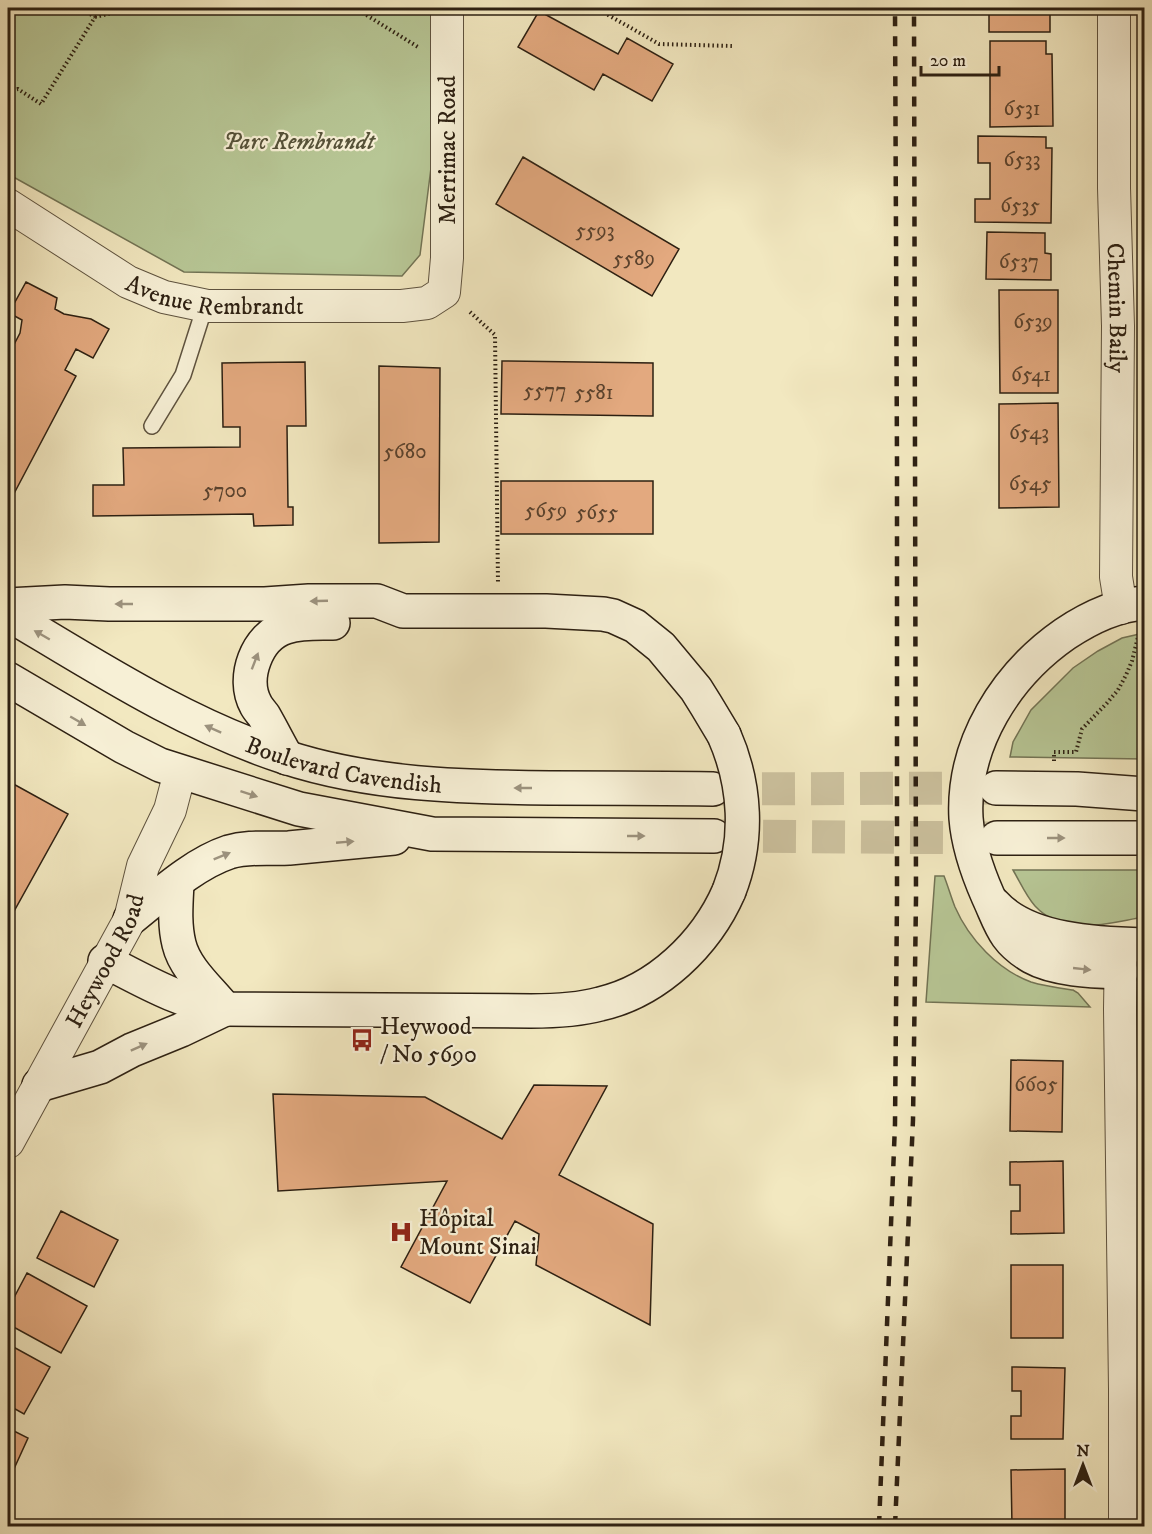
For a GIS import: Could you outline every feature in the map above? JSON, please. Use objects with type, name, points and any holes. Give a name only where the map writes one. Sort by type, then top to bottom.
[{"type":"main road","points":[[8,605],[65,602],[265,604],[309,601],[377,601],[403,611],[570,611],[613,616],[635,626],[662,647],[678,666],[724,735],[736,767],[740,782],[742,827],[739,858],[724,902],[705,931],[678,962],[633,993],[602,1004],[569,1010],[531,1011],[225,1009],[175,996],[105,961]]},
{"type":"main road","points":[[287,758],[252,694],[251,671],[267,639],[287,626],[317,623],[376,623],[403,611]]},
{"type":"main road","name":"Boulevard Cavendish","points":[[8,614],[180,713],[236,739],[287,758],[346,773],[437,785],[502,788],[713,789]]},
{"type":"main road","points":[[1129,954],[1041,931],[1006,915],[990,899],[982,882],[972,852],[966,806],[973,757],[986,723],[1006,691],[1026,668],[1042,652],[1087,621],[1135,614]]},
{"type":"main road","name":"Boulevard Cavendish","points":[[8,679],[124,747],[160,765],[299,808],[432,834],[714,836]]},
{"type":"main road","points":[[1077,789],[1144,779]]},
{"type":"main road","points":[[996,788],[1077,789],[1144,795]]},
{"type":"main road","points":[[130,919],[177,882],[229,852],[241,849],[287,848],[432,834]]},
{"type":"main road","points":[[997,838],[1144,838]]},
{"type":"main road","points":[[177,882],[177,927],[181,951],[191,968],[225,1009]]},
{"type":"main road","points":[[39,1085],[100,1067],[132,1050],[225,1009]]},
{"type":"street","name":"Merrimac Road","points":[[444,292],[447,258],[447,8]]},
{"type":"street","name":"Chemin Baily","points":[[1114,8],[1114,188],[1131,281],[1116,578],[1135,614]]},
{"type":"street","name":"Avenue Rembrandt","points":[[8,205],[128,282],[164,297],[205,306],[402,306],[427,303],[444,292]]},
{"type":"street","name":"Heywood Road","points":[[8,1142],[130,919],[142,866],[170,810],[180,772]]},
{"type":"street","points":[[1125,1527],[1135,1400],[1129,954]]},
{"type":"lane","points":[[152,426],[183,375],[205,306]]},
{"type":"path","points":[[80,8],[95,17],[134,8]]},
{"type":"path","points":[[355,8],[421,49]]},
{"type":"path","points":[[596,8],[659,44],[732,46]]},
{"type":"path","points":[[8,91],[18,89],[41,104],[95,17]]},
{"type":"path","points":[[470,312],[495,335],[499,610]]},
{"type":"path","points":[[1054,762],[1054,752],[1076,752],[1082,729],[1118,690],[1132,661],[1135,614]]},
{"type":"green space","name":"Parc Rembrandt","points":[[8,8],[445,8],[445,57],[420,255],[402,276],[184,272],[8,174]]},
{"type":"green space","points":[[1144,633],[1144,759],[1010,757],[1013,742],[1031,710],[1073,668],[1122,638]]},
{"type":"green space","points":[[1013,870],[1144,870],[1144,917],[1087,926],[1059,922],[1035,906]]},
{"type":"green space","points":[[935,876],[944,876],[955,907],[968,931],[996,961],[1007,970],[1031,982],[1073,990],[1090,1007],[926,1002]]},
{"type":"building","points":[[989,8],[1050,8],[1050,32],[989,32]]},
{"type":"building","points":[[539,11],[618,54],[627,38],[673,64],[652,101],[603,74],[594,90],[518,47]]},
{"type":"building","points":[[8,31],[14,58],[8,59]]},
{"type":"building","points":[[990,41],[1046,41],[1046,54],[1052,54],[1053,126],[990,127]]},
{"type":"building","points":[[978,136],[1046,137],[1046,148],[1052,148],[1051,223],[975,222],[975,199],[990,199],[990,163],[978,163]]},
{"type":"building","points":[[523,157],[679,249],[652,296],[496,204]]},
{"type":"building","points":[[987,232],[1045,233],[1045,253],[1051,254],[1051,280],[986,279]]},
{"type":"building","points":[[26,282],[57,298],[55,309],[64,314],[91,319],[109,329],[93,358],[76,349],[65,370],[76,376],[9,503],[8,356],[20,333],[22,320],[9,313]]},
{"type":"building","points":[[999,290],[1058,290],[1058,393],[1000,393]]},
{"type":"building","points":[[502,361],[653,363],[653,416],[501,414]]},
{"type":"building","points":[[305,362],[306,426],[287,426],[288,507],[293,507],[293,525],[254,526],[253,514],[93,516],[93,485],[124,485],[123,448],[240,447],[240,427],[223,427],[222,363]]},
{"type":"building","points":[[379,366],[440,368],[439,542],[379,543]]},
{"type":"building","points":[[1058,403],[1059,507],[999,508],[999,404]]},
{"type":"building","points":[[501,481],[653,481],[653,534],[501,534]]},
{"type":"building","points":[[8,781],[68,814],[8,922]]},
{"type":"building","points":[[1011,1060],[1063,1061],[1062,1132],[1010,1131]]},
{"type":"building","points":[[534,1085],[607,1086],[559,1175],[653,1224],[650,1325],[536,1265],[539,1234],[515,1221],[470,1303],[401,1267],[447,1181],[278,1191],[273,1094],[425,1097],[502,1139]]},
{"type":"building","points":[[1063,1161],[1064,1233],[1011,1234],[1011,1211],[1020,1211],[1020,1185],[1010,1185],[1010,1162]]},
{"type":"building","points":[[61,1211],[118,1240],[94,1287],[37,1258]]},
{"type":"building","points":[[1011,1265],[1063,1265],[1063,1338],[1011,1338]]},
{"type":"building","points":[[27,1273],[87,1306],[61,1353],[8,1324],[8,1309]]},
{"type":"building","points":[[8,1344],[50,1367],[24,1414],[8,1405]]},
{"type":"building","points":[[1012,1367],[1065,1368],[1063,1439],[1011,1439],[1011,1416],[1021,1416],[1021,1391],[1012,1391]]},
{"type":"building","points":[[8,1428],[28,1438],[8,1482]]},
{"type":"building","points":[[1065,1469],[1065,1526],[1012,1526],[1011,1470]]},
{"type":"tunnel","points":[[713,789],[994,788]]},
{"type":"tunnel","points":[[714,836],[997,838]]},
{"type":"railway","points":[[879,1526],[895,1124],[897,900],[895,8]]},
{"type":"railway","points":[[895,1526],[913,1120],[916,898],[914,8]]},
{"type":"place","name":"Heywood / No 5690","points":[[362,1040]]},
{"type":"place","name":"Hôpital Mount Sinai","points":[[401,1232]]}]
